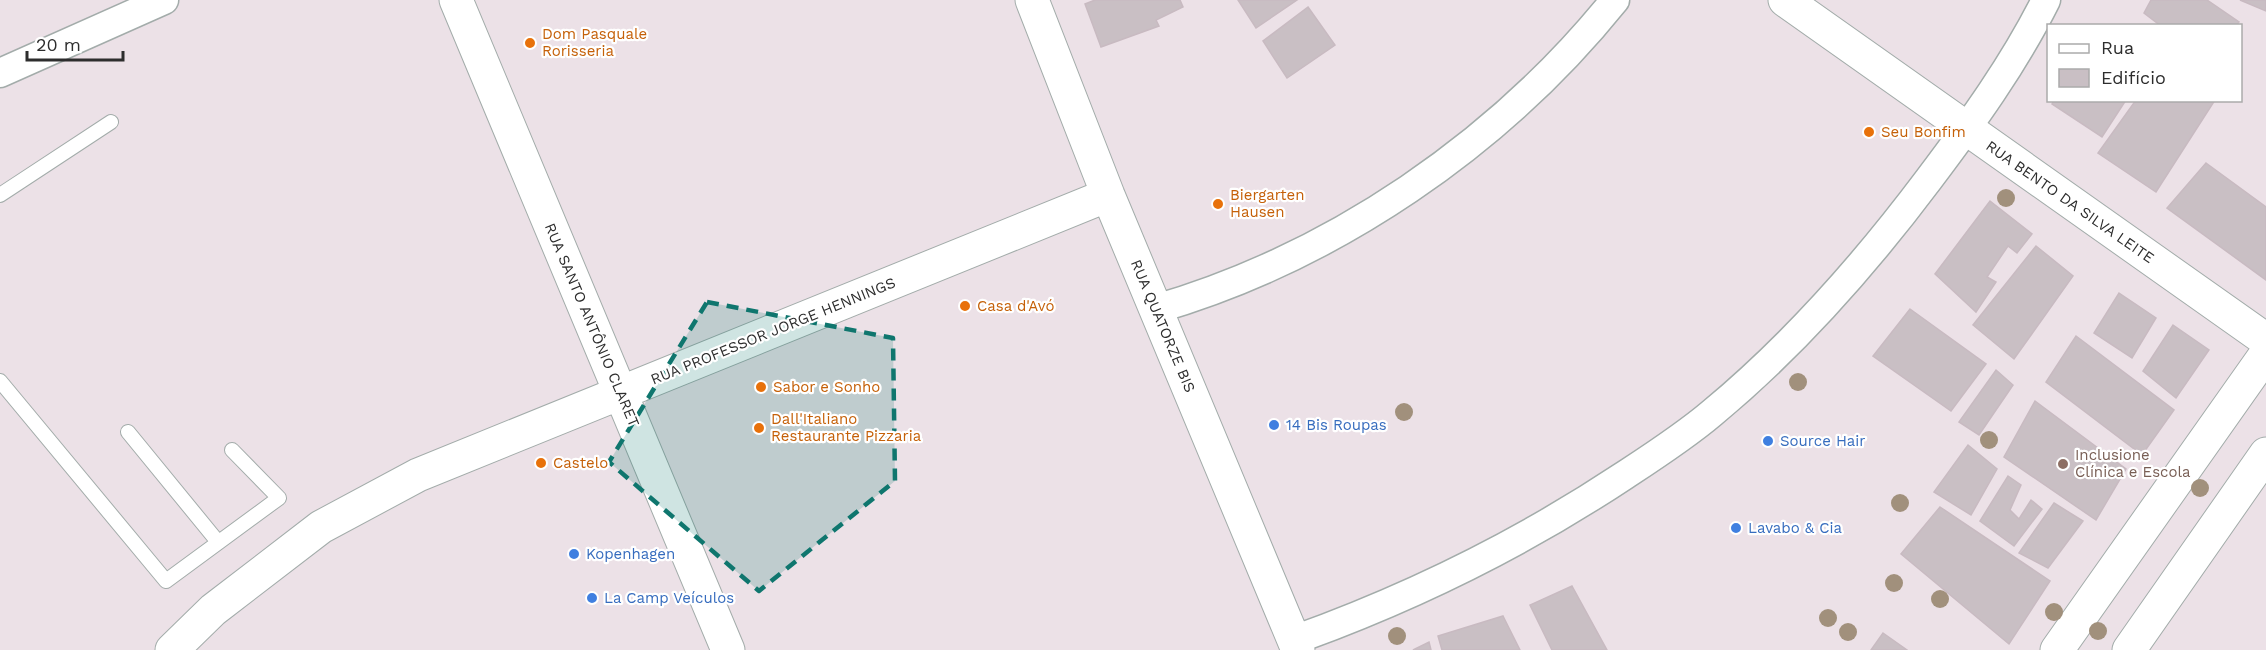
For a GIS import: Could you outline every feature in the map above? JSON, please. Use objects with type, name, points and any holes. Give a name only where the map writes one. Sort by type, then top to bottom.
[{"type":"street","points":[[0,73],[164,0]]},
{"type":"street","name":"RUA SANTO ANTÔNIO CLARET","points":[[456,0],[728,650]]},
{"type":"street","name":"RUA QUATORZE BIS","points":[[1032,0],[1108,195],[1296,645]]},
{"type":"street","points":[[1156,309],[1209,293],[1307,249],[1402,192],[1491,128],[1526,97],[1589,32],[1615,0]]},
{"type":"street","name":"RUA BENTO DA SILVA LEITE","points":[[1785,0],[2266,340]]},
{"type":"street","points":[[1296,645],[1442,581],[1522,538],[1590,498],[1712,414],[1832,297],[1898,221],[1997,86],[2046,0]]},
{"type":"street","name":"RUA PROFESSOR JORGE HENNINGS","points":[[172,650],[213,610],[321,527],[418,475],[1108,195]]},
{"type":"street","points":[[2058,650],[2266,354]]},
{"type":"street","points":[[2129,650],[2266,454]]},
{"type":"lane","points":[[0,195],[111,122]]},
{"type":"lane","points":[[0,381],[166,581],[279,498],[232,450]]},
{"type":"lane","points":[[128,432],[218,543]]},
{"type":"highlighted area","points":[[707,302],[893,338],[895,481],[759,591],[609,462]]},
{"type":"building","points":[[1095,0],[1180,0],[1183,7],[1156,20],[1159,26],[1101,47],[1085,4]]},
{"type":"building","points":[[1238,0],[1297,0],[1256,28]]},
{"type":"building","points":[[2151,0],[2207,0],[2239,22],[2238,24],[2158,24],[2144,13]]},
{"type":"building","points":[[2240,0],[2266,0],[2266,11]]},
{"type":"building","points":[[1308,7],[1335,45],[1287,78],[1263,41]]},
{"type":"building","points":[[2053,102],[2125,102],[2102,137],[2052,104]]},
{"type":"building","points":[[2135,102],[2214,102],[2156,192],[2098,153]]},
{"type":"building","points":[[2206,163],[2266,207],[2266,280],[2167,208]]},
{"type":"building","points":[[1990,201],[2032,234],[2017,253],[2008,246],[1987,277],[1996,282],[1976,312],[1935,274]]},
{"type":"building","points":[[2036,246],[2073,276],[2014,359],[1973,325]]},
{"type":"building","points":[[2119,293],[2156,318],[2132,358],[2094,333]]},
{"type":"building","points":[[1910,309],[1986,364],[1951,411],[1873,356]]},
{"type":"building","points":[[2173,325],[2209,350],[2176,398],[2143,371]]},
{"type":"building","points":[[2076,336],[2174,410],[2142,455],[2046,382]]},
{"type":"building","points":[[1996,370],[2013,385],[1979,435],[1959,422]]},
{"type":"building","points":[[2035,401],[2126,469],[2096,520],[2004,457]]},
{"type":"building","points":[[1968,445],[1997,469],[1971,515],[1934,492]]},
{"type":"building","points":[[2008,476],[2021,485],[2010,510],[2019,519],[2031,500],[2042,509],[2014,546],[1980,521]]},
{"type":"building","points":[[2054,503],[2083,521],[2048,568],[2019,553]]},
{"type":"building","points":[[1940,507],[2050,581],[2009,644],[1901,554]]},
{"type":"building","points":[[1572,586],[1607,650],[1552,650],[1530,605]]},
{"type":"building","points":[[1503,616],[1520,650],[1442,650],[1438,636]]},
{"type":"building","points":[[1883,633],[1907,650],[1871,650]]},
{"type":"building","points":[[1429,642],[1431,650],[1413,650]]},
{"type":"place","name":"Dom Pasquale Rorisseria","points":[[530,43]]},
{"type":"place","name":"Seu Bonfim","points":[[1869,132]]},
{"type":"place","name":"Biergarten Hausen","points":[[1218,204]]},
{"type":"place","name":"Casa d'Avó","points":[[965,306]]},
{"type":"place","name":"Sabor e Sonho","points":[[761,387]]},
{"type":"place","name":"14 Bis Roupas","points":[[1274,425]]},
{"type":"place","name":"Dall'Italiano Restaurante Pizzaria","points":[[759,428]]},
{"type":"place","name":"Source Hair","points":[[1768,441]]},
{"type":"place","name":"Castelo","points":[[541,463]]},
{"type":"place","name":"Inclusione Clínica e Escola","points":[[2063,464]]},
{"type":"place","name":"Lavabo & Cia","points":[[1736,528]]},
{"type":"place","name":"Kopenhagen","points":[[574,554]]},
{"type":"place","name":"La Camp Veículos","points":[[592,598]]}]
